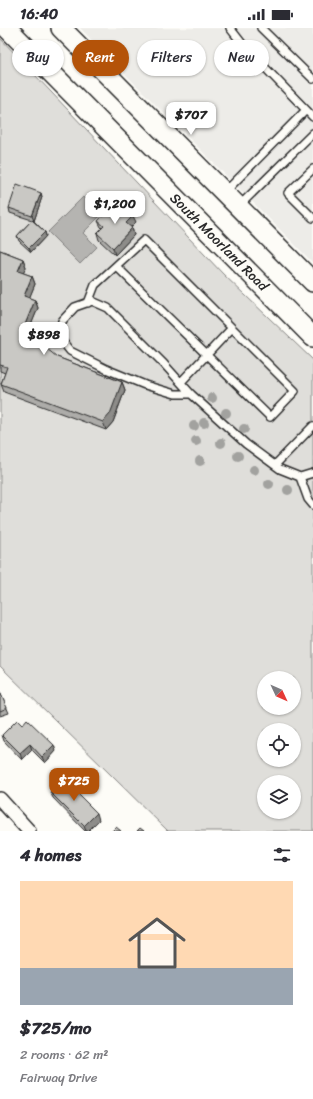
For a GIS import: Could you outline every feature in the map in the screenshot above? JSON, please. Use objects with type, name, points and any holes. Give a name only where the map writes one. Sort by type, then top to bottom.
[{"type":"main road","name":"South Moorland Road","points":[[7,28],[313,336]]},
{"type":"main road","points":[[61,28],[313,282]]},
{"type":"street","points":[[0,798],[24,829]]},
{"type":"lane","points":[[230,28],[244,46],[313,117]]},
{"type":"lane","points":[[261,28],[313,79]]},
{"type":"lane","points":[[225,192],[306,110]]},
{"type":"lane","points":[[239,206],[313,133]]},
{"type":"lane","points":[[313,169],[288,193],[313,217]]},
{"type":"lane","points":[[88,303],[95,285],[144,240],[295,391],[270,417],[116,266]]},
{"type":"lane","points":[[191,394],[174,394],[145,385],[106,369],[70,351],[59,337],[62,321],[75,307],[92,301],[108,308],[191,394],[246,444],[280,469],[300,476],[313,473]]},
{"type":"lane","points":[[181,382],[232,328]]},
{"type":"lane","points":[[275,465],[313,426]]},
{"type":"lane","points":[[300,476],[308,499],[313,505]]},
{"type":"shaded area","points":[[80,28],[313,28],[313,263],[127,76],[129,76],[129,40],[92,40]]},
{"type":"shaded area","points":[[0,38],[12,51],[12,76],[36,76],[223,274],[313,360],[313,831],[168,831],[0,666]]},
{"type":"shaded area","points":[[83,197],[101,215],[83,233],[97,247],[80,264],[48,232]]},
{"type":"building","points":[[17,184],[41,193],[32,216],[9,208]]},
{"type":"building","points":[[113,205],[118,210],[123,205],[133,216],[126,223],[132,228],[113,248],[97,233],[104,226],[98,221]]},
{"type":"building","points":[[32,220],[45,232],[29,248],[17,236]]},
{"type":"building","points":[[0,250],[23,259],[18,271],[32,276],[24,296],[35,300],[22,332],[38,339],[36,344],[46,348],[57,357],[122,382],[110,414],[103,422],[1,384],[7,367],[0,365]]},
{"type":"building","points":[[0,692],[7,708],[0,711]]},
{"type":"building","points":[[27,719],[54,745],[42,757],[30,744],[20,753],[2,735],[17,720],[22,725]]},
{"type":"building","points":[[63,779],[97,813],[84,826],[50,792]]},
{"type":"building","points":[[116,827],[121,831],[112,831]]},
{"type":"building","points":[[140,828],[144,831],[137,831]]}]
